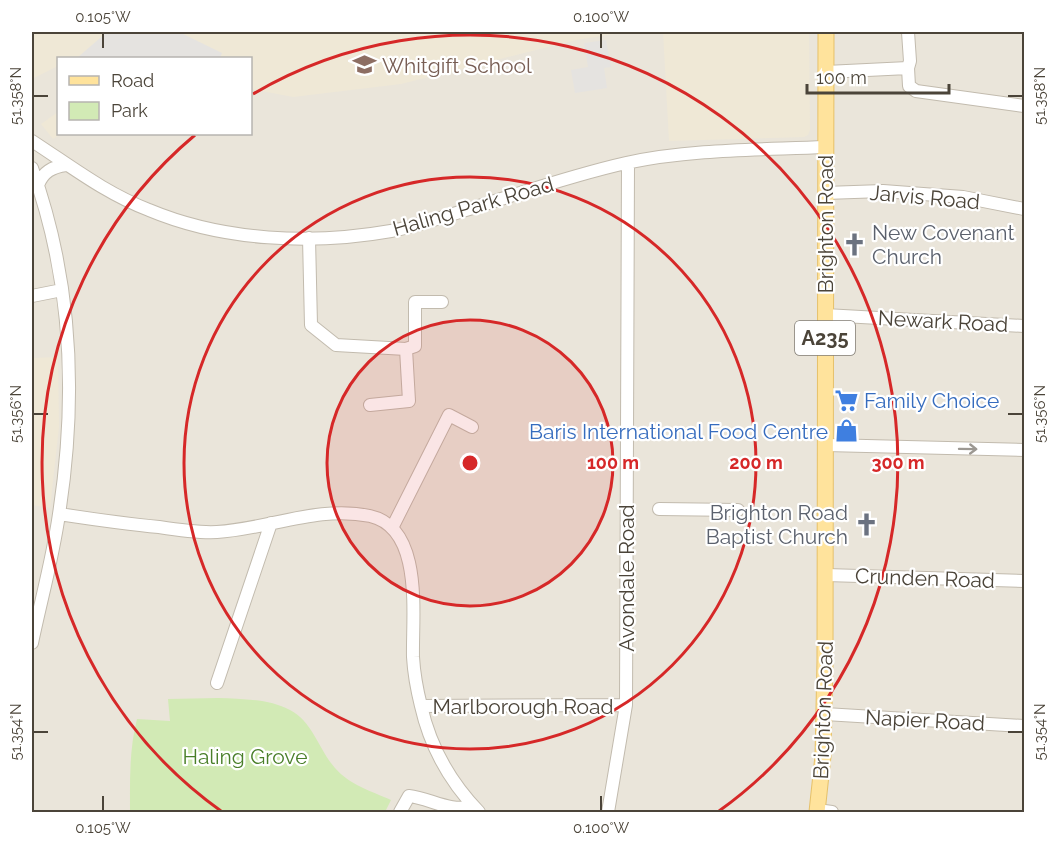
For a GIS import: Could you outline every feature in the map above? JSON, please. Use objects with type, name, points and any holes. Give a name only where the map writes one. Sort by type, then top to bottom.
[{"type":"main road","name":"Brighton Road","points":[[822,812],[826,575],[826,32]]},
{"type":"street","points":[[908,32],[909,86],[920,92],[1024,106]]},
{"type":"street","points":[[826,72],[908,68]]},
{"type":"street","name":"Haling Park Road","points":[[32,141],[95,184],[172,219],[241,234],[309,238],[390,231],[438,219],[531,189],[628,163],[668,155],[825,147]]},
{"type":"street","name":"Avondale Road","points":[[608,813],[626,705],[628,163]]},
{"type":"street","points":[[38,185],[41,177],[48,170],[66,165]]},
{"type":"street","points":[[32,168],[49,226],[62,290],[68,338],[70,407],[59,514],[32,643]]},
{"type":"street","name":"Jarvis Road","points":[[825,193],[895,192],[963,197],[1024,209]]},
{"type":"street","points":[[309,238],[311,325],[336,345],[406,350],[416,346],[416,302],[442,302]]},
{"type":"street","points":[[32,296],[62,290]]},
{"type":"street","name":"Newark Road","points":[[825,315],[1024,326]]},
{"type":"street","points":[[370,405],[409,401],[406,350]]},
{"type":"street","points":[[392,528],[449,415],[472,427]]},
{"type":"street","points":[[826,445],[1024,450]]},
{"type":"street","points":[[659,509],[738,510]]},
{"type":"street","points":[[59,514],[205,532],[235,530],[319,514],[339,513],[379,519],[392,528],[405,548],[410,567],[414,667],[421,706],[446,771],[476,809]]},
{"type":"street","points":[[217,683],[271,523]]},
{"type":"street","name":"Crunden Road","points":[[826,575],[1024,581]]},
{"type":"street","name":"Marlborough Road","points":[[421,706],[626,705]]},
{"type":"street","name":"Napier Road","points":[[825,714],[1024,726]]},
{"type":"street","points":[[400,813],[409,796],[441,805],[476,809]]},
{"type":"shaded area","points":[[32,32],[1024,32],[1024,812],[32,812]]},
{"type":"shaded area","points":[[107,32],[179,32],[222,53],[220,57],[78,57]]},
{"type":"shaded area","name":"Whitgift School","points":[[627,32],[576,40],[401,84],[293,97],[252,89],[252,57],[57,57],[57,66],[32,79],[32,33]]},
{"type":"shaded area","points":[[663,32],[809,32],[810,130],[808,135],[804,137],[669,141]]},
{"type":"shaded area","points":[[606,40],[611,67],[604,68],[607,88],[575,93],[571,70],[588,67],[584,43]]},
{"type":"shaded area","points":[[57,113],[57,135],[59,135],[53,139],[41,124]]},
{"type":"shaded area","points":[[58,357],[59,427],[50,508],[32,505],[32,358]]},
{"type":"green space","name":"Haling Grove","points":[[218,698],[264,702],[282,706],[298,715],[310,729],[329,761],[341,774],[361,787],[391,800],[385,812],[130,812],[131,754],[137,719],[170,721],[168,699]]},
{"type":"place","name":"Whitgift School","points":[[364,65]]},
{"type":"place","name":"New Covenant Church","points":[[854,244]]},
{"type":"place","name":"Family Choice","points":[[846,400]]},
{"type":"place","name":"Baris International Food Centre","points":[[846,431]]},
{"type":"place","name":"Brighton Road Baptist Church","points":[[866,524]]}]
